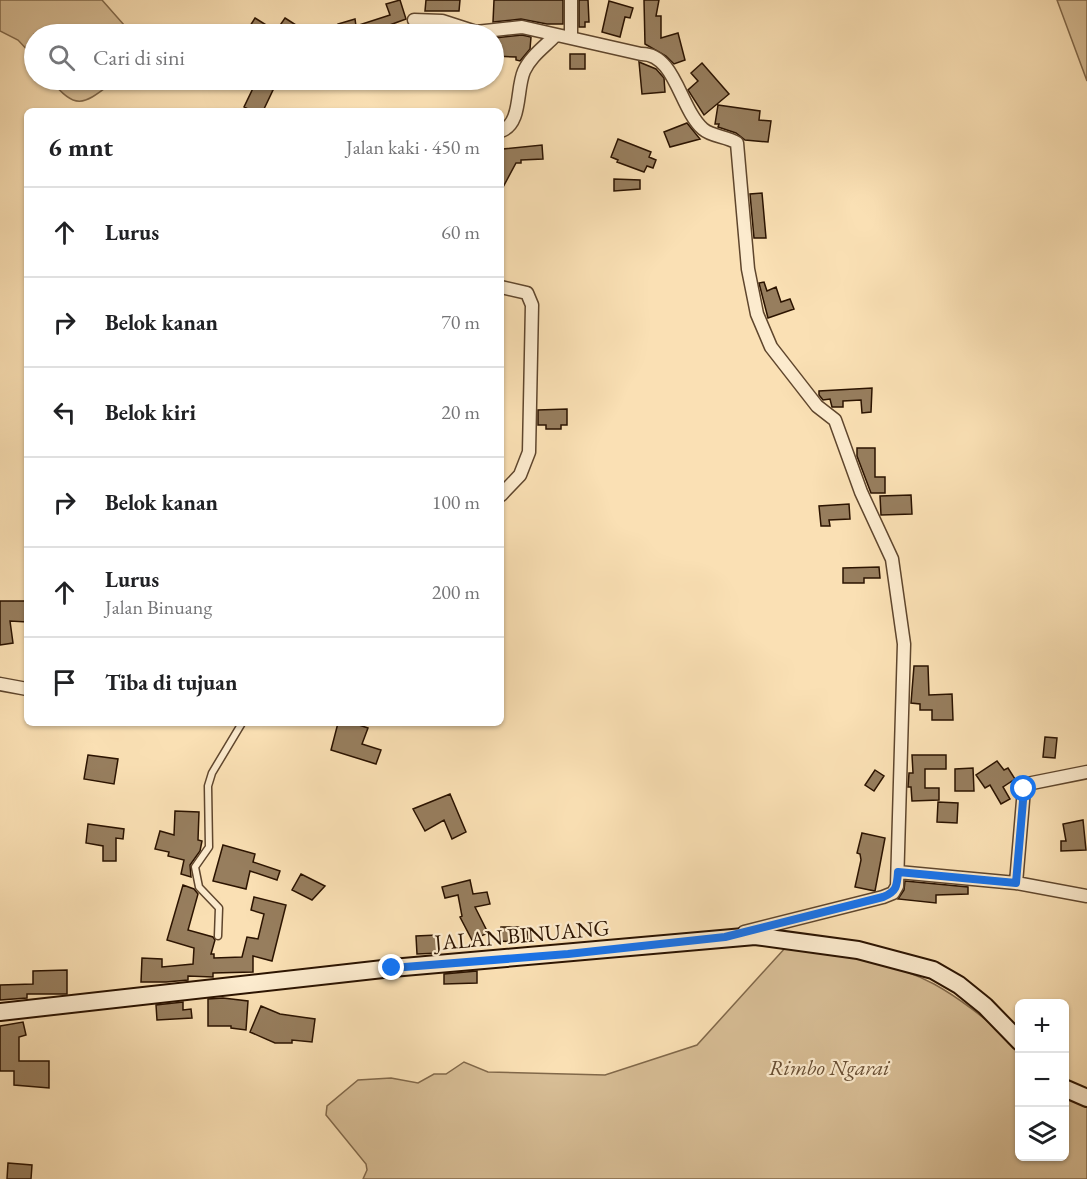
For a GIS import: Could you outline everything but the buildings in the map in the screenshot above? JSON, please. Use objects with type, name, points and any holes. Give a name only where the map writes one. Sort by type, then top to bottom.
[{"type":"main road","name":"JALAN BINUANG","points":[[0,1012],[311,976],[755,936],[858,950],[933,970],[959,985],[985,1006],[1015,1037]]},
{"type":"main road","points":[[1069,1090],[1087,1098]]},
{"type":"street","points":[[570,0],[571,36]]},
{"type":"street","points":[[414,20],[442,21],[451,24]]},
{"type":"street","points":[[504,29],[522,27],[555,36],[571,36],[641,54],[652,53],[662,60],[703,129],[737,143],[748,269],[757,314],[771,347],[817,406],[835,420],[861,492],[892,559],[904,644],[897,886],[892,893],[883,897],[725,937]]},
{"type":"street","points":[[504,130],[513,119],[524,71],[530,60],[555,36]]},
{"type":"street","points":[[504,287],[527,292],[532,305],[529,452],[520,476],[504,492]]},
{"type":"street","points":[[0,684],[24,688]]},
{"type":"street","points":[[1016,883],[1024,789],[1027,784],[1087,772]]},
{"type":"street","points":[[898,872],[1016,883],[1087,896]]},
{"type":"lane","points":[[218,936],[219,908],[198,887],[195,867],[209,847],[208,786],[212,773],[240,726]]},
{"type":"green space","points":[[0,0],[102,0],[123,24],[24,24],[24,46],[18,40],[0,31]]},
{"type":"green space","points":[[1057,0],[1087,0],[1087,81]]},
{"type":"green space","points":[[102,90],[82,101],[75,101],[60,91]]},
{"type":"green space","name":"Rimbo Ngarai","points":[[786,947],[842,956],[899,969],[934,984],[957,998],[1015,1044],[1015,1161],[1069,1161],[1069,1088],[1087,1098],[1087,1179],[363,1179],[367,1170],[366,1164],[326,1115],[327,1106],[358,1080],[391,1078],[418,1083],[434,1074],[446,1074],[464,1062],[488,1072],[605,1075],[697,1045]]},
{"type":"route","points":[[392,968],[568,954],[725,937],[883,897],[892,893],[897,886],[898,872],[1016,883],[1024,789]]}]
